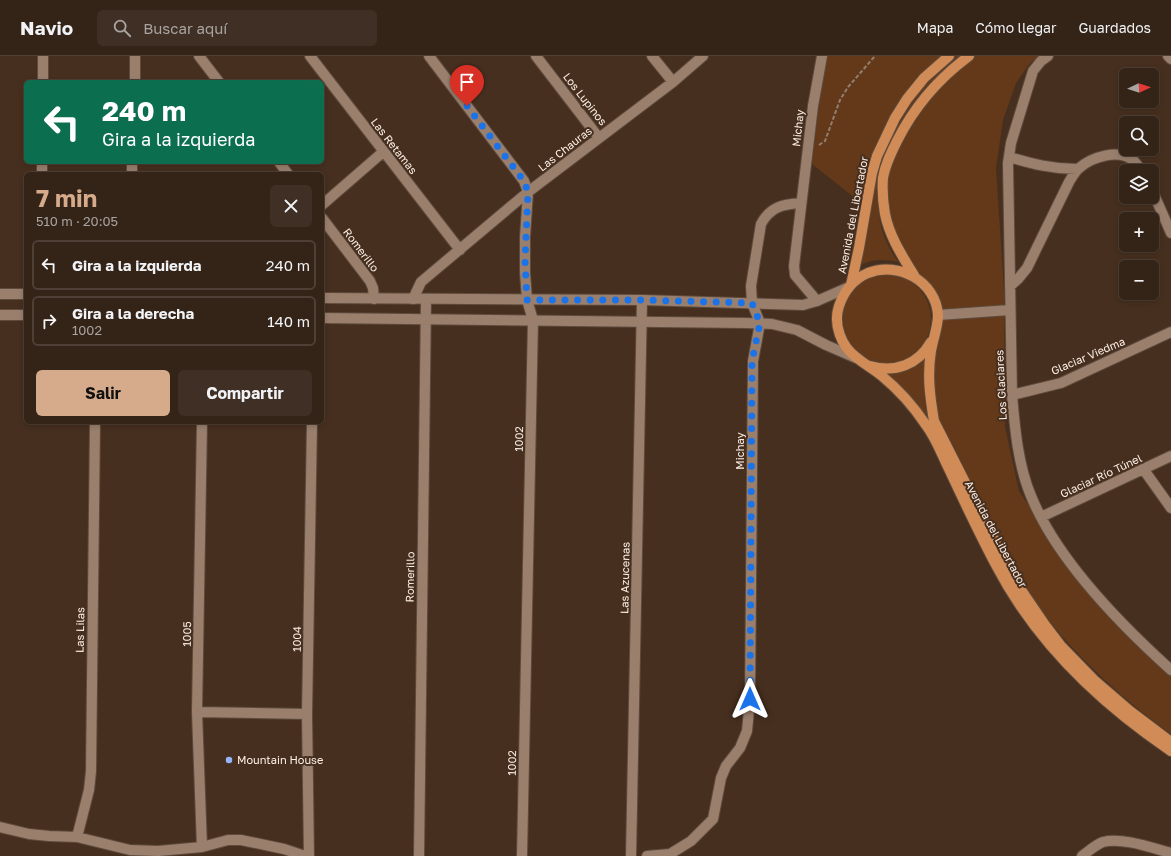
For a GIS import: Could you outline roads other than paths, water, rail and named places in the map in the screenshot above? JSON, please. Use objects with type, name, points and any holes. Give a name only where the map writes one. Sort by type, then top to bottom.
[{"type":"main road","name":"Avenida del Libertador","points":[[850,286],[859,248],[872,173],[877,156],[895,118],[907,99],[924,78],[949,56]]},
{"type":"main road","name":"Avenida del Libertador","points":[[915,277],[893,240],[885,214],[882,185],[885,167],[910,116],[927,94],[955,66],[969,56]]},
{"type":"main road","name":"Avenida del Libertador","points":[[1171,742],[1130,711],[1080,666],[1045,626],[1014,581],[934,420],[931,403],[929,362],[938,315],[933,298],[925,286],[915,277],[902,271],[888,269],[875,270],[862,276],[850,286],[843,296],[838,309],[838,323],[841,337],[847,348],[856,358],[883,377],[897,391],[928,428],[996,566],[1016,599],[1039,631],[1082,681],[1105,702],[1145,734],[1171,751]]},
{"type":"main road","name":"Avenida del Libertador","points":[[867,365],[880,368],[894,368],[906,365],[918,359],[927,349],[933,338]]},
{"type":"street","points":[[43,56],[43,80]]},
{"type":"street","points":[[135,56],[135,80]]},
{"type":"street","points":[[199,56],[217,80]]},
{"type":"street","name":"Las Retamas","points":[[310,56],[460,250]]},
{"type":"street","points":[[429,56],[524,181],[528,192]]},
{"type":"street","name":"Los Lupinos","points":[[536,56],[599,138]]},
{"type":"street","points":[[652,56],[673,82]]},
{"type":"street","name":"Las Chauras","points":[[413,299],[421,282],[528,192],[673,82],[704,56]]},
{"type":"street","name":"Michay","points":[[817,301],[795,275],[794,266],[813,106],[822,56]]},
{"type":"street","name":"Los Glaciares","points":[[1048,56],[1041,61],[1033,71],[1011,143],[1009,157],[1008,182],[1012,395],[1016,432],[1023,471],[1030,496],[1062,552],[1119,620],[1171,670]]},
{"type":"street","points":[[1168,56],[1171,59]]},
{"type":"street","points":[[324,203],[383,152]]},
{"type":"street","points":[[1010,286],[1027,268],[1069,182],[1077,169],[1090,160],[1107,155],[1121,155],[1133,160],[1136,164]]},
{"type":"street","points":[[1009,157],[1034,165],[1056,169],[1077,169]]},
{"type":"street","name":"1002","points":[[522,856],[533,320],[527,300],[525,273],[525,237],[528,192]]},
{"type":"street","points":[[760,323],[752,303],[751,286],[761,224],[766,215],[776,208],[789,204],[801,203]]},
{"type":"street","points":[[1158,204],[1171,233]]},
{"type":"street","name":"Romerillo","points":[[324,221],[370,281],[373,288],[374,298]]},
{"type":"street","points":[[324,298],[642,300],[803,305],[817,301],[850,286]]},
{"type":"street","points":[[0,294],[24,294]]},
{"type":"street","name":"Romerillo","points":[[419,856],[426,299]]},
{"type":"street","name":"Las Azucenas","points":[[631,856],[642,300]]},
{"type":"street","points":[[938,315],[1010,310]]},
{"type":"street","points":[[0,315],[24,315]]},
{"type":"street","points":[[324,318],[760,323],[772,324],[797,330],[856,358]]},
{"type":"street","name":"Michay","points":[[647,856],[670,854],[691,841],[713,819],[720,778],[726,766],[740,748],[748,731],[750,699],[752,361],[760,323]]},
{"type":"street","name":"Glaciar Viedma","points":[[1012,395],[1061,383],[1171,332]]},
{"type":"street","name":"Las Lilas","points":[[77,837],[89,790],[91,771],[95,424]]},
{"type":"street","name":"1005","points":[[202,424],[198,712],[202,847]]},
{"type":"street","name":"1004","points":[[309,856],[308,714],[312,424]]},
{"type":"street","name":"Glaciar Río Túnel","points":[[1041,517],[1144,470],[1171,456]]},
{"type":"street","points":[[1144,470],[1171,508]]},
{"type":"street","points":[[198,712],[308,714]]},
{"type":"street","points":[[0,827],[36,835],[77,837],[130,850],[158,854],[202,847],[228,840],[242,840],[284,853],[305,856]]},
{"type":"street","points":[[1082,856],[1103,842],[1120,841],[1171,853]]},
{"type":"place","name":"Mountain House","points":[[229,760]]}]
